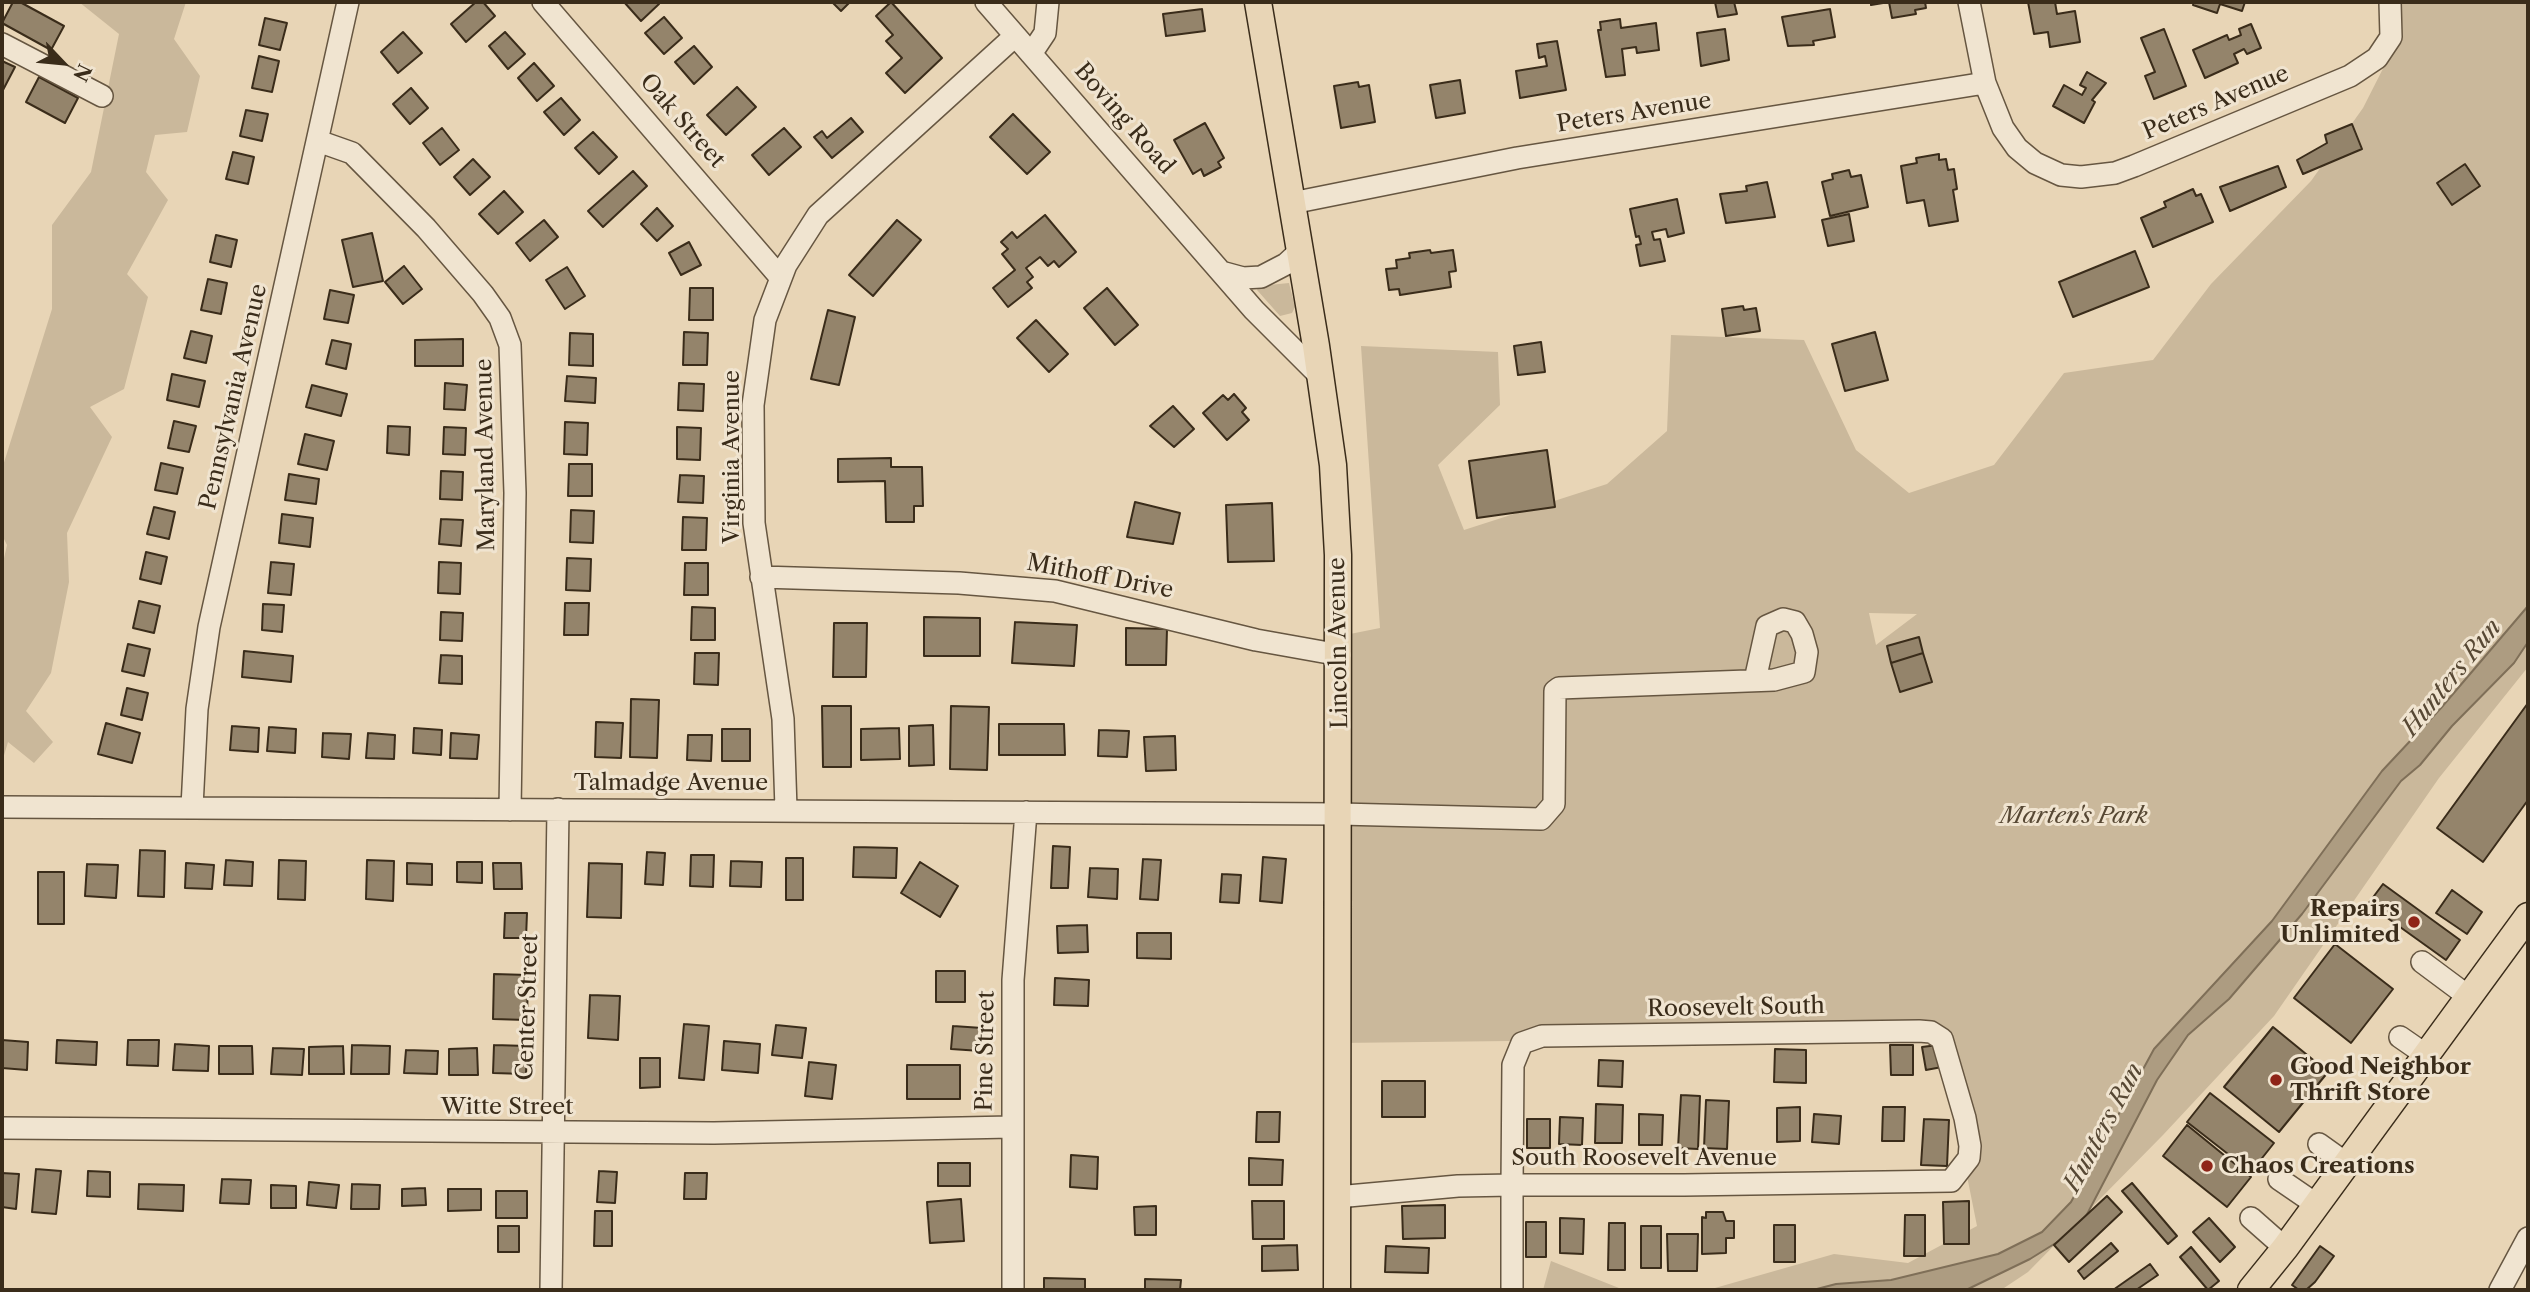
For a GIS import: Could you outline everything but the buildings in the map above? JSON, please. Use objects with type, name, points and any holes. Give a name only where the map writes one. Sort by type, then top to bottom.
[{"type":"main road","name":"Lincoln Avenue","points":[[1258,2],[1321,377],[1333,466],[1340,655],[1337,1290]]},
{"type":"main road","points":[[2250,1290],[2285,1248],[2528,916]]},
{"type":"street","name":"Pennsylvania Avenue","points":[[192,807],[197,709],[209,627],[348,2]]},
{"type":"street","name":"Oak Street","points":[[543,2],[780,277]]},
{"type":"street","name":"Boving Road","points":[[986,2],[1221,272],[1321,377]]},
{"type":"street","points":[[1031,54],[1045,33],[1048,2]]},
{"type":"street","points":[[1969,2],[1985,83]]},
{"type":"street","name":"Peters Avenue","points":[[1292,203],[1517,158],[1985,83],[2003,128],[2017,148],[2035,163],[2061,175],[2094,177],[2140,163],[2366,66],[2376,58],[2391,37],[2390,2]]},
{"type":"street","name":"Virginia Avenue","points":[[786,809],[783,719],[754,523],[753,405],[759,348],[780,277],[800,239],[818,215],[926,113],[1015,36]]},
{"type":"street","points":[[2,44],[102,96]]},
{"type":"street","name":"Maryland Avenue","points":[[318,141],[352,153],[426,228],[483,294],[500,318],[510,345],[515,493],[510,810]]},
{"type":"street","points":[[1221,272],[1243,278],[1261,276],[1286,264],[1300,251]]},
{"type":"street","name":"Mithoff Drive","points":[[761,578],[959,583],[1055,591],[1256,640],[1340,655]]},
{"type":"street","name":"Talmadge Avenue","points":[[3,811],[192,807],[786,809],[1339,814],[1541,819],[1554,804],[1555,691],[1559,688],[1755,680]]},
{"type":"street","name":"Center Street","points":[[551,1290],[555,1178],[552,1133],[558,809]]},
{"type":"street","name":"Pine Street","points":[[1013,1290],[1013,980],[1026,812]]},
{"type":"street","points":[[2422,962],[2469,997]]},
{"type":"street","name":"Roosevelt South","points":[[1512,1185],[1513,1065],[1522,1043],[1533,1037],[1919,1031],[1931,1032],[1941,1039],[1965,1118],[1970,1146],[1969,1158],[1951,1181]]},
{"type":"street","points":[[2400,1037],[2426,1055]]},
{"type":"street","name":"Witte Street","points":[[2,1128],[552,1133],[887,1131],[1011,1127]]},
{"type":"street","points":[[2319,1144],[2347,1164]]},
{"type":"street","points":[[2279,1179],[2316,1205]]},
{"type":"street","name":"South Roosevelt Avenue","points":[[1337,1197],[1394,1189],[1512,1185],[1951,1181]]},
{"type":"street","points":[[1512,1185],[1512,1290]]},
{"type":"street","points":[[2250,1218],[2285,1248]]},
{"type":"street","points":[[2500,1290],[2528,1238]]},
{"type":"green space","points":[[79,2],[186,2],[174,39],[200,76],[187,132],[155,135],[146,172],[168,200],[127,274],[148,297],[124,389],[90,407],[112,437],[67,533],[69,582],[51,673],[26,711],[53,742],[34,763],[8,742],[2,762],[2,567],[7,545],[2,535],[2,469],[52,309],[52,225],[91,172],[119,34]]},
{"type":"green space","name":"Marten's Park","points":[[2394,2],[2528,2],[2528,667],[2439,778],[2274,1016],[2163,1135],[2028,1272],[2001,1290],[1708,1290],[1834,1254],[1908,1263],[1977,1226],[1939,1036],[1338,1043],[1340,636],[1380,628],[1361,346],[1498,352],[1500,405],[1438,465],[1464,530],[1607,484],[1667,431],[1671,335],[1804,340],[1856,450],[1909,493],[1994,465],[2064,373],[2153,360],[2211,284],[2311,181],[2363,108],[2398,39]],"holes":[[[1869,613],[1917,614],[1876,645]]]},
{"type":"green space","points":[[1289,283],[1295,307],[1292,313],[1280,316],[1257,290],[1259,286]]},
{"type":"green space","points":[[1551,1261],[1624,1290],[1543,1290]]},
{"type":"shaded area","points":[[2528,606],[2528,642],[2514,663],[2452,726],[2420,765],[2401,781],[2302,914],[2229,999],[2188,1035],[2157,1080],[2084,1220],[2067,1236],[2030,1259],[1966,1290],[1813,1290],[1836,1284],[1891,1280],[1998,1254],[2042,1232],[2071,1202],[2154,1049],[2272,921],[2382,771],[2441,708]]},
{"type":"place","name":"Repairs Unlimited","points":[[2414,922]]},
{"type":"place","name":"Good Neighbor Thrift Store","points":[[2276,1080]]},
{"type":"place","name":"Chaos Creations","points":[[2207,1166]]},
{"type":"water label","name":"Hunters Run","points":[[2452,678]]},
{"type":"water label","name":"Hunters Run","points":[[2104,1128]]}]
